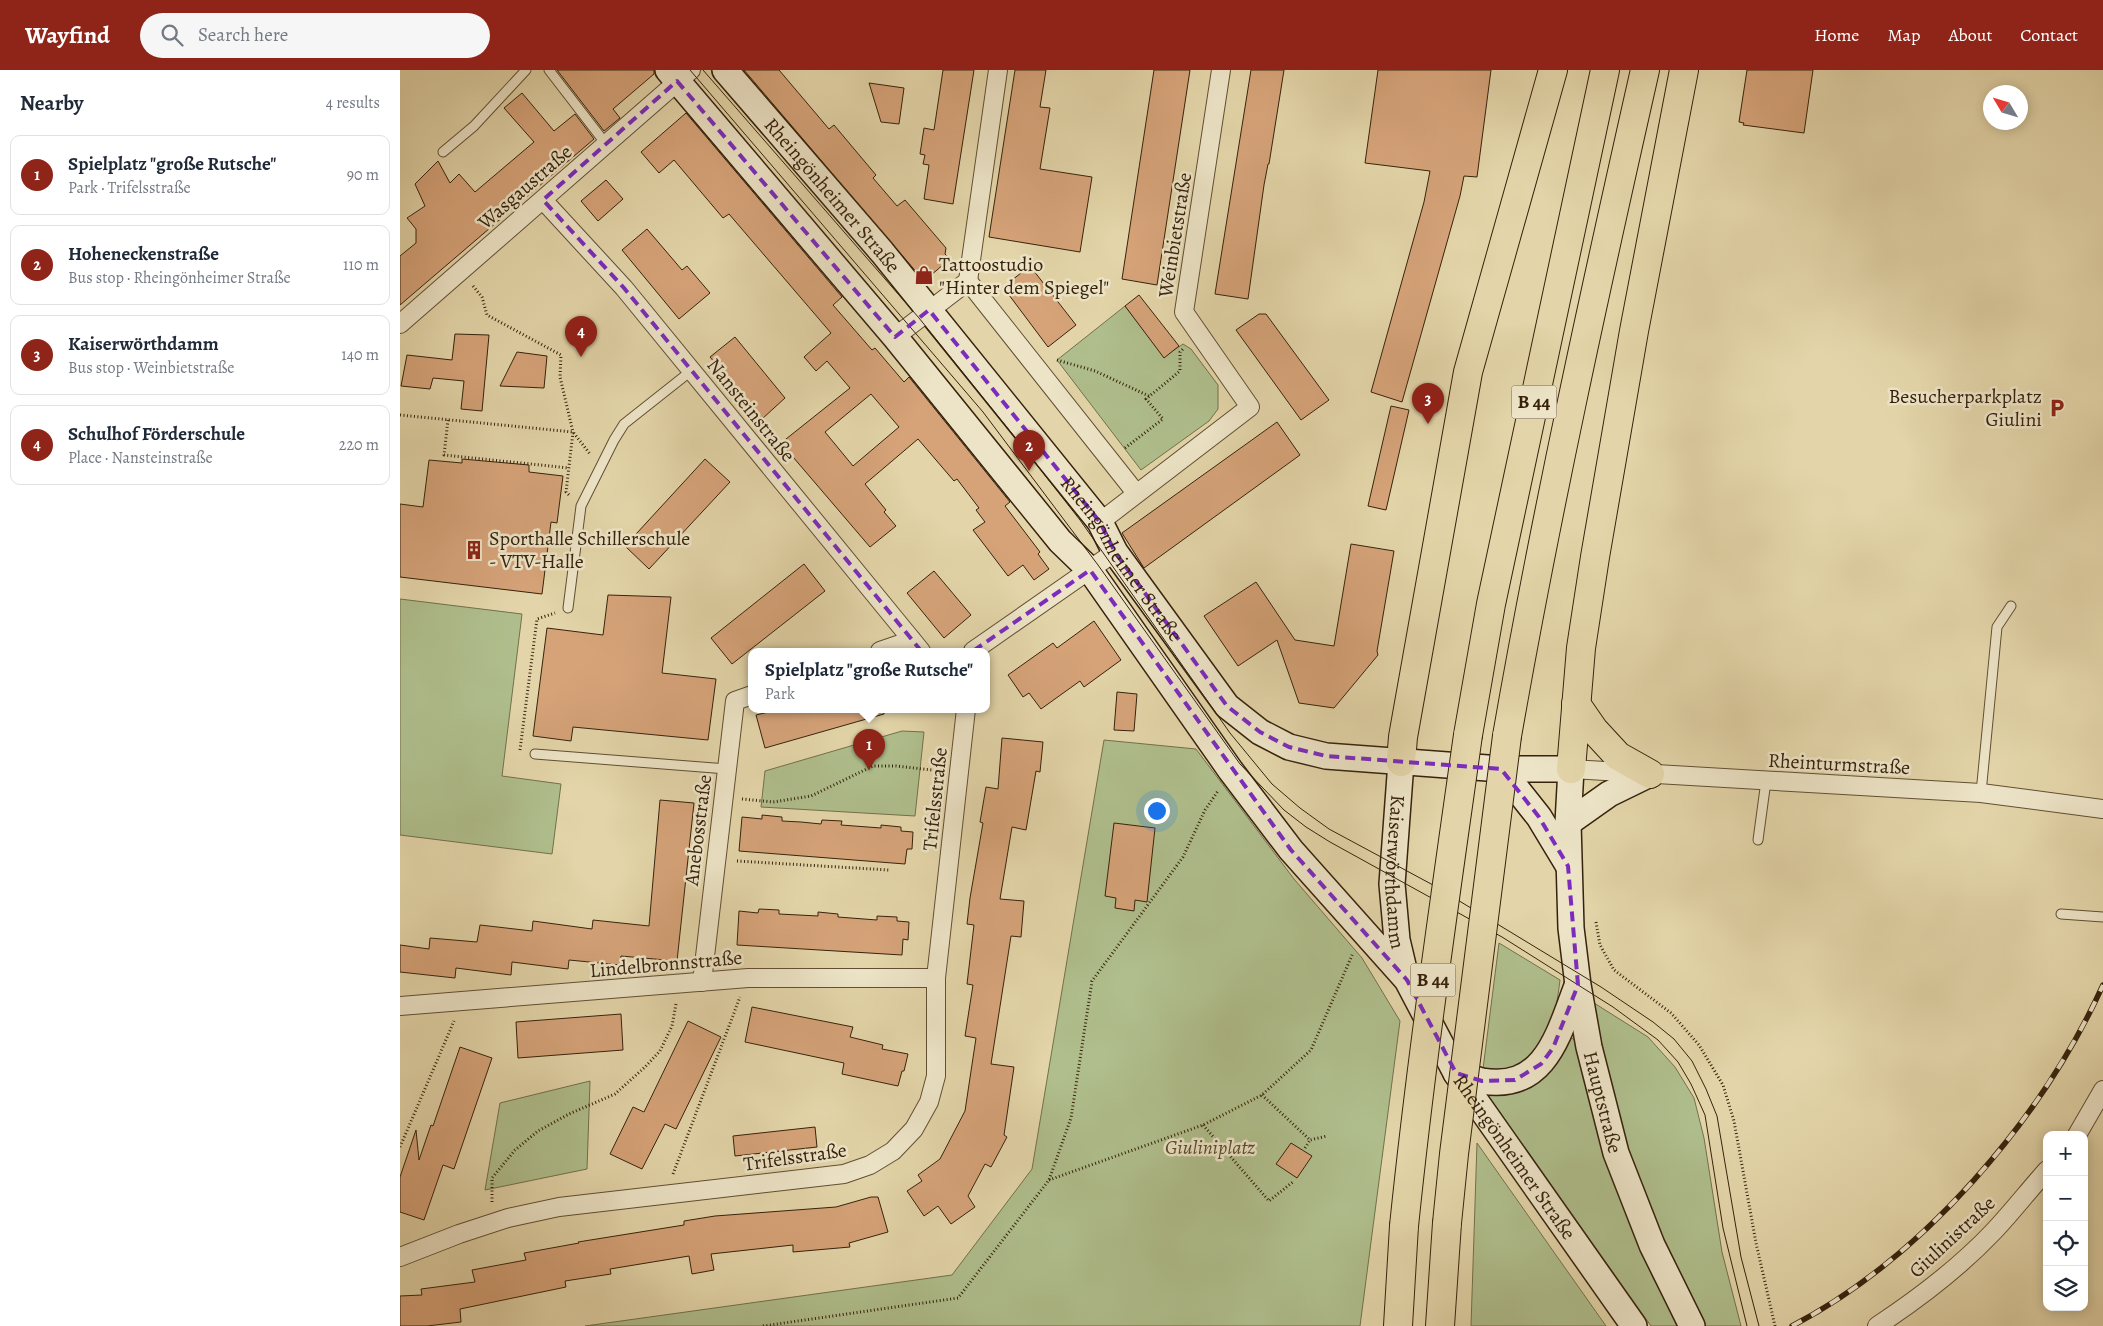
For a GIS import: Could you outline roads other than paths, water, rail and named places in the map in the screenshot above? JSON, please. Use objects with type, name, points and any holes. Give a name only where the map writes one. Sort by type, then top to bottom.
[{"type":"highway","points":[[1401,762],[1403,737],[1468,372],[1553,70]]},
{"type":"highway","name":"B 44","points":[[1398,1326],[1404,1226],[1416,1112],[1468,735],[1491,604],[1605,70]]},
{"type":"highway","name":"B 44","points":[[1440,1326],[1454,1154],[1507,736],[1528,617],[1582,346],[1645,70]]},
{"type":"highway","points":[[1571,770],[1581,648],[1595,557],[1634,331],[1684,70]]},
{"type":"highway","points":[[1576,704],[1594,730],[1618,756],[1650,774]]},
{"type":"street","name":"Rheingönheimer Straße","points":[[725,70],[882,252],[1100,522],[1115,552],[1227,706],[1260,732],[1289,747],[1326,756],[1500,769],[1571,770]]},
{"type":"street","points":[[895,337],[968,281],[998,70]]},
{"type":"street","name":"Weinbietstraße","points":[[1100,522],[1250,407],[1184,312],[1221,70]]},
{"type":"street","name":"Wasgaustraße","points":[[400,324],[606,144],[679,74]]},
{"type":"street","name":"Rheingönheimer Straße","points":[[679,74],[1060,541],[1090,570],[1231,771],[1359,939],[1406,980],[1456,1073],[1634,1326]]},
{"type":"street","name":"Nansteinstraße","points":[[543,200],[624,288],[916,646]]},
{"type":"street","points":[[968,281],[1136,493]]},
{"type":"street","points":[[977,648],[1115,552]]},
{"type":"street","points":[[902,648],[916,646]]},
{"type":"street","name":"Anebosstraße","points":[[702,982],[735,701],[748,696]]},
{"type":"street","name":"Trifelsstraße","points":[[400,1257],[459,1234],[497,1222],[559,1207],[844,1174],[870,1165],[893,1151],[914,1129],[929,1102],[936,1076],[936,978],[966,713]]},
{"type":"street","name":"Kaiserwörthdamm","points":[[1401,762],[1392,884],[1397,940],[1406,980]]},
{"type":"street","points":[[1500,769],[1539,817],[1568,866]]},
{"type":"street","points":[[1568,866],[1571,770]]},
{"type":"street","name":"Rheinturmstraße","points":[[1571,770],[1981,793],[2103,809]]},
{"type":"street","points":[[1568,823],[1610,794],[1650,774]]},
{"type":"street","name":"Hauptstraße","points":[[1568,866],[1571,928],[1588,1047],[1616,1153],[1652,1245],[1692,1326]]},
{"type":"street","name":"Lindelbronnstraße","points":[[400,1006],[748,978],[936,978]]},
{"type":"street","points":[[1456,1073],[1482,1081],[1515,1080],[1541,1064],[1553,1048],[1578,985]]},
{"type":"street","points":[[2079,1131],[2103,1090]]},
{"type":"street","name":"Giulinistraße","points":[[1877,1326],[1953,1270],[1993,1232],[2043,1175]]},
{"type":"lane","points":[[443,152],[474,126],[526,70]]},
{"type":"lane","points":[[549,70],[606,144]]},
{"type":"lane","points":[[568,608],[581,506],[600,467],[624,424],[691,371]]},
{"type":"lane","points":[[1981,793],[1997,627],[2011,606]]},
{"type":"lane","points":[[535,754],[727,769]]},
{"type":"lane","points":[[1758,840],[1766,781]]},
{"type":"lane","points":[[2061,914],[2103,917]]},
{"type":"tram line","points":[[690,70],[983,412],[1098,565],[1240,764],[1284,810],[1330,842],[1502,937],[1613,1007],[1658,1040],[1678,1062],[1691,1084],[1705,1115],[1723,1228],[1747,1326]]},
{"type":"tram line","points":[[703,70],[919,318],[1022,446],[1080,520],[1230,733],[1272,784],[1329,829],[1433,885],[1601,987],[1653,1022],[1674,1039],[1692,1061],[1717,1116],[1741,1257],[1759,1326]]},
{"type":"railway","points":[[1792,1326],[1841,1297],[1888,1262],[1932,1223],[1974,1180],[2013,1134],[2047,1085],[2078,1035],[2103,985]]},
{"type":"place","name":"Tattoostudio \"Hinter dem Spiegel\"","points":[[924,275]]},
{"type":"place","name":"Schulhof Förderschule","points":[[581,357]]},
{"type":"place","name":"Besucherparkplatz Giulini","points":[[2057,408]]},
{"type":"place","name":"Kaiserwörthdamm","points":[[1428,424]]},
{"type":"place","name":"Hoheneckenstraße","points":[[1029,471]]},
{"type":"place","name":"Sporthalle Schillerschule - VTV-Halle","points":[[474,550]]},
{"type":"place","name":"Spielplatz \"große Rutsche\"","points":[[869,770]]},
{"type":"park label","name":"Giuliniplatz","points":[[1210,1147]]}]
